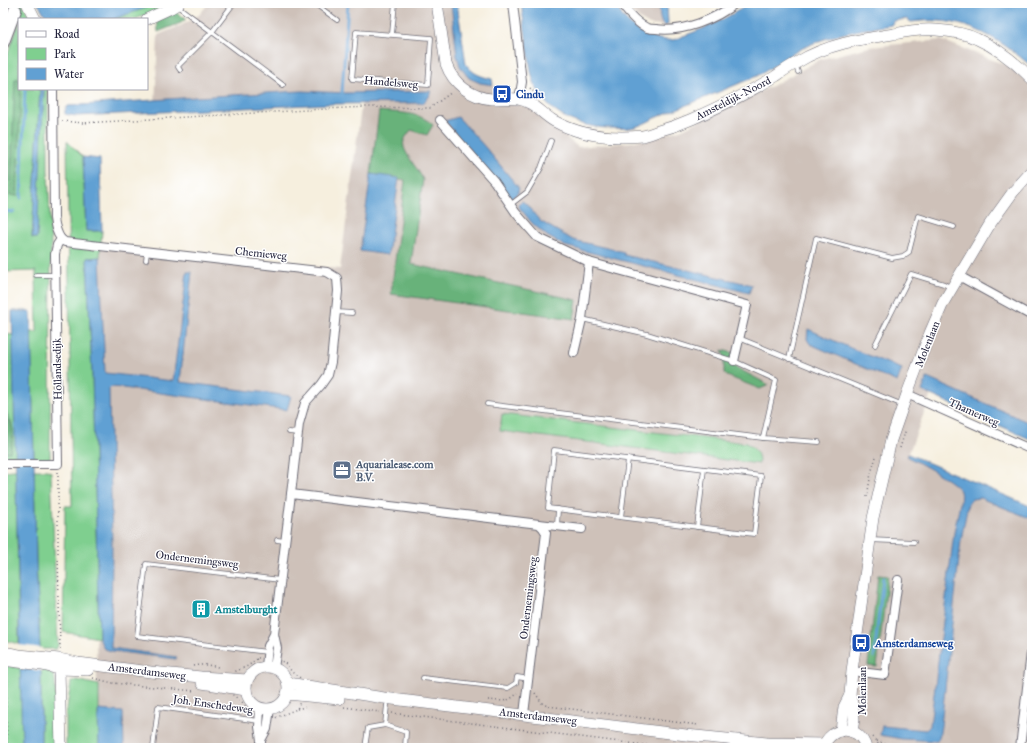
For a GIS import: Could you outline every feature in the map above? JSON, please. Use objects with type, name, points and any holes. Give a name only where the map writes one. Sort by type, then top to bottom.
[{"type":"main road","points":[[3,42],[14,10]]},
{"type":"street","points":[[27,3],[34,18]]},
{"type":"street","points":[[437,3],[446,64],[449,72],[460,86],[470,93],[482,98],[519,99],[522,82],[512,3]]},
{"type":"street","points":[[621,3],[632,17],[647,28],[664,30],[681,28],[704,21],[727,10],[736,3]]},
{"type":"street","points":[[148,18],[177,4]]},
{"type":"street","name":"Amsteldijk-Noord","points":[[519,99],[534,106],[554,121],[577,131],[600,136],[644,136],[676,126],[706,112],[749,91],[775,76],[796,68],[821,50],[846,42],[916,30],[958,32],[976,38],[998,50],[1032,79]]},
{"type":"street","points":[[53,90],[52,120],[54,218],[56,232],[61,239]]},
{"type":"street","points":[[440,120],[494,182],[510,206],[537,236],[589,262],[747,305],[734,361]]},
{"type":"street","name":"Molenlaan","points":[[847,731],[844,707],[850,695],[873,518],[891,440],[930,333],[943,303],[990,224],[1013,192],[1032,171]]},
{"type":"street","name":"Chemieweg","points":[[61,239],[65,242],[327,272],[337,278],[338,291],[331,362],[328,375],[305,403],[302,413],[298,433],[292,494]]},
{"type":"street","name":"Hollandsedijk","points":[[58,464],[56,250],[61,239]]},
{"type":"street","points":[[574,353],[582,319],[589,262]]},
{"type":"street","points":[[959,276],[1032,316]]},
{"type":"street","name":"Thamerweg","points":[[907,394],[1032,450]]},
{"type":"street","points":[[3,464],[58,464]]},
{"type":"street","points":[[261,744],[267,729],[264,714],[250,702],[247,696],[246,685],[254,670],[270,661],[277,648],[274,634],[280,580],[281,540],[292,494],[582,529]]},
{"type":"street","name":"Ondernemingsweg","points":[[524,714],[528,692],[546,533],[538,524]]},
{"type":"street","points":[[852,671],[885,675],[898,580]]},
{"type":"street","points":[[264,714],[281,704],[285,699],[288,688],[285,677],[270,661],[268,646],[274,634]]},
{"type":"street","points":[[1020,748],[1032,644]]},
{"type":"street","points":[[3,652],[19,658]]},
{"type":"street","points":[[4,664],[19,658]]},
{"type":"street","name":"Amsterdamseweg","points":[[19,658],[42,661],[59,660],[201,677],[246,685]]},
{"type":"street","points":[[59,660],[61,748]]},
{"type":"street","name":"Amsterdamseweg","points":[[288,688],[524,714],[678,734],[766,743],[824,746]]},
{"type":"street","name":"Amsterdamseweg","points":[[301,690],[323,697],[387,709],[746,748]]},
{"type":"street","points":[[824,746],[831,735],[847,731],[858,735],[862,739],[866,748]]},
{"type":"lane","points":[[180,70],[178,67],[179,65],[212,32],[234,3]]},
{"type":"lane","points":[[314,3],[337,20]]},
{"type":"lane","points":[[392,34],[395,3]]},
{"type":"lane","points":[[177,4],[283,85]]},
{"type":"lane","name":"Handelsweg","points":[[356,32],[392,34],[432,38],[428,85],[352,79],[356,32]]},
{"type":"lane","points":[[510,206],[527,192],[541,168],[551,142]]},
{"type":"lane","points":[[789,359],[816,238],[892,258],[904,256],[909,252],[918,216],[954,228]]},
{"type":"lane","points":[[146,260],[147,252]]},
{"type":"lane","points":[[875,345],[910,274],[944,284],[952,288]]},
{"type":"lane","points":[[36,275],[56,275]]},
{"type":"lane","points":[[336,312],[352,313]]},
{"type":"lane","points":[[582,319],[647,334],[734,361],[776,380],[763,438]]},
{"type":"lane","points":[[739,338],[903,405]]},
{"type":"lane","points":[[487,404],[763,438],[819,442]]},
{"type":"lane","points":[[289,432],[298,433]]},
{"type":"lane","points":[[554,450],[628,459],[761,476],[754,534],[548,508],[554,450]]},
{"type":"lane","points":[[621,517],[628,459]]},
{"type":"lane","points":[[697,527],[704,469]]},
{"type":"lane","points":[[556,526],[558,509]]},
{"type":"lane","points":[[870,540],[914,542]]},
{"type":"lane","name":"Ondernemingsweg","points":[[270,661],[137,636],[146,564],[280,580]]},
{"type":"lane","points":[[423,678],[508,688],[516,683],[517,677],[529,679]]},
{"type":"lane","name":"Joh. Enschedeweg","points":[[153,748],[158,707],[264,714]]},
{"type":"lane","points":[[385,725],[387,709]]},
{"type":"lane","points":[[365,748],[368,728],[385,725],[406,732],[405,748]]},
{"type":"path","points":[[522,82],[534,91],[538,98]]},
{"type":"path","points":[[52,120],[83,123],[367,107],[430,108],[460,86]]},
{"type":"path","points":[[901,448],[906,428]]},
{"type":"path","points":[[58,464],[59,660]]},
{"type":"path","points":[[297,709],[300,702],[302,679],[293,674],[284,662],[258,658],[248,666],[236,671],[233,695],[242,702],[253,715],[264,714],[275,718],[308,706]]},
{"type":"path","points":[[4,664],[7,748]]},
{"type":"path","name":"Amsterdamseweg","points":[[91,678],[113,683],[196,691]]},
{"type":"path","name":"Amsterdamseweg","points":[[482,699],[505,702],[512,699],[520,691],[535,693],[542,703],[547,706],[702,726]]},
{"type":"path","name":"Amsterdamseweg","points":[[339,707],[387,709],[668,748]]},
{"type":"path","points":[[877,741],[895,748]]},
{"type":"shaded area","points":[[209,3],[454,3],[463,67],[476,77],[493,84],[494,96],[526,104],[578,147],[632,142],[680,130],[766,89],[821,59],[869,47],[941,40],[1024,72],[1032,78],[1032,433],[933,389],[908,455],[1032,511],[1032,748],[101,748],[97,685],[89,452],[90,243],[340,269],[362,100],[155,107],[158,35],[182,25],[199,15]]},
{"type":"shaded area","points":[[625,3],[659,3],[660,20],[664,26],[650,25],[641,20]]},
{"type":"green space","points":[[23,3],[30,18],[20,18],[22,12],[3,4]]},
{"type":"green space","points":[[149,3],[170,3],[150,14],[138,18],[116,18],[146,8]]},
{"type":"green space","points":[[176,12],[186,19],[181,23],[158,32],[157,21]]},
{"type":"green space","points":[[18,24],[18,90],[40,90],[32,238],[36,238],[44,90],[48,90],[48,171],[51,240],[50,458],[46,461],[34,461],[31,332],[37,332],[36,271],[3,272],[3,67]]},
{"type":"green space","points":[[15,79],[18,79],[18,90],[21,90],[17,196],[10,195]]},
{"type":"green space","points":[[379,111],[415,115],[427,120],[433,125],[427,135],[411,130],[404,141],[407,155],[423,180],[411,264],[577,300],[574,319],[391,294],[405,180],[371,174]]},
{"type":"green space","points":[[67,141],[83,157],[86,231],[102,231],[100,257],[87,258],[92,373],[99,638],[63,632],[65,506],[72,506]]},
{"type":"green space","points":[[3,334],[13,335],[16,461],[3,460],[3,452],[10,451],[12,445],[12,424],[3,408]]},
{"type":"green space","points":[[722,350],[733,353],[735,367],[769,385],[760,389],[727,376],[724,373],[724,357]]},
{"type":"green space","points":[[3,408],[9,418],[13,434],[10,452],[3,452]]},
{"type":"green space","points":[[502,414],[746,443],[756,452],[759,464],[500,431]]},
{"type":"green space","points":[[16,470],[19,644],[3,640],[3,471]]},
{"type":"green space","points":[[34,470],[47,470],[51,472],[58,646],[56,649],[40,649]]},
{"type":"green space","points":[[878,575],[888,576],[877,667],[868,666]]},
{"type":"green space","points":[[3,665],[21,668],[22,748],[3,748]]},
{"type":"green space","points":[[43,669],[52,673],[55,679],[57,748],[41,748],[41,671]]},
{"type":"green space","points":[[76,680],[99,685],[99,748],[66,748],[66,714],[71,682]]},
{"type":"water","points":[[37,3],[149,3],[146,8],[116,18],[46,18]]},
{"type":"water","points":[[451,3],[457,3],[466,64],[477,74],[492,79],[493,85],[480,83],[469,78],[460,66],[457,56]]},
{"type":"water","points":[[521,3],[616,3],[622,16],[635,28],[643,33],[659,39],[675,40],[709,26],[750,3],[1032,3],[1032,67],[1012,50],[977,30],[952,23],[932,21],[911,22],[907,19],[893,21],[892,25],[844,33],[821,40],[799,50],[757,76],[638,126],[630,128],[594,127],[570,120],[559,114],[542,97],[535,86],[531,72]]},
{"type":"water","points":[[659,3],[667,3],[668,24],[666,26],[662,24],[661,21]]},
{"type":"water","points":[[40,90],[44,90],[37,238],[32,238]]},
{"type":"water","points":[[302,91],[346,93],[431,91],[429,97],[423,103],[328,104],[76,116],[65,114],[65,110],[68,106]]},
{"type":"water","points":[[458,117],[519,188],[518,193],[511,199],[445,121]]},
{"type":"water","points":[[83,157],[100,159],[102,231],[86,231]]},
{"type":"water","points":[[371,174],[399,178],[388,255],[360,251]]},
{"type":"water","points":[[522,201],[540,221],[573,240],[624,252],[624,255],[752,285],[749,293],[565,246],[547,236],[532,223],[519,207],[519,204]]},
{"type":"water","points":[[100,257],[105,373],[173,381],[187,272],[192,272],[180,382],[291,396],[287,410],[123,388],[111,387],[109,389],[112,546],[111,648],[177,657],[176,659],[104,649],[99,638],[92,373],[87,258]]},
{"type":"water","points":[[12,311],[31,312],[36,560],[41,671],[41,748],[22,748]]},
{"type":"water","points":[[808,329],[902,369],[897,382],[810,344],[807,339]]},
{"type":"water","points":[[927,378],[1032,424],[1032,440],[922,391]]},
{"type":"water","points":[[908,454],[1032,507],[1032,519],[980,498],[972,499],[968,504],[961,540],[941,726],[937,741],[902,739],[880,735],[882,726],[926,730],[930,726],[954,533],[961,494],[957,487],[952,483],[936,472],[907,457]]},
{"type":"water","points":[[99,710],[123,712],[124,748],[99,748]]},
{"type":"pier","points":[[19,645],[42,648],[43,671],[19,668]]},
{"type":"waterway","points":[[342,93],[348,3]]},
{"type":"waterway","points":[[21,198],[25,90]]},
{"type":"waterway","points":[[3,211],[14,212]]},
{"type":"waterway","points":[[874,657],[883,578]]},
{"type":"place","name":"Cindu","points":[[502,94]]},
{"type":"place","name":"Aquarialease.com B.V.","points":[[342,470]]},
{"type":"place","name":"Amstelburght","points":[[201,609]]},
{"type":"place","name":"Amsterdamseweg","points":[[861,643]]}]
